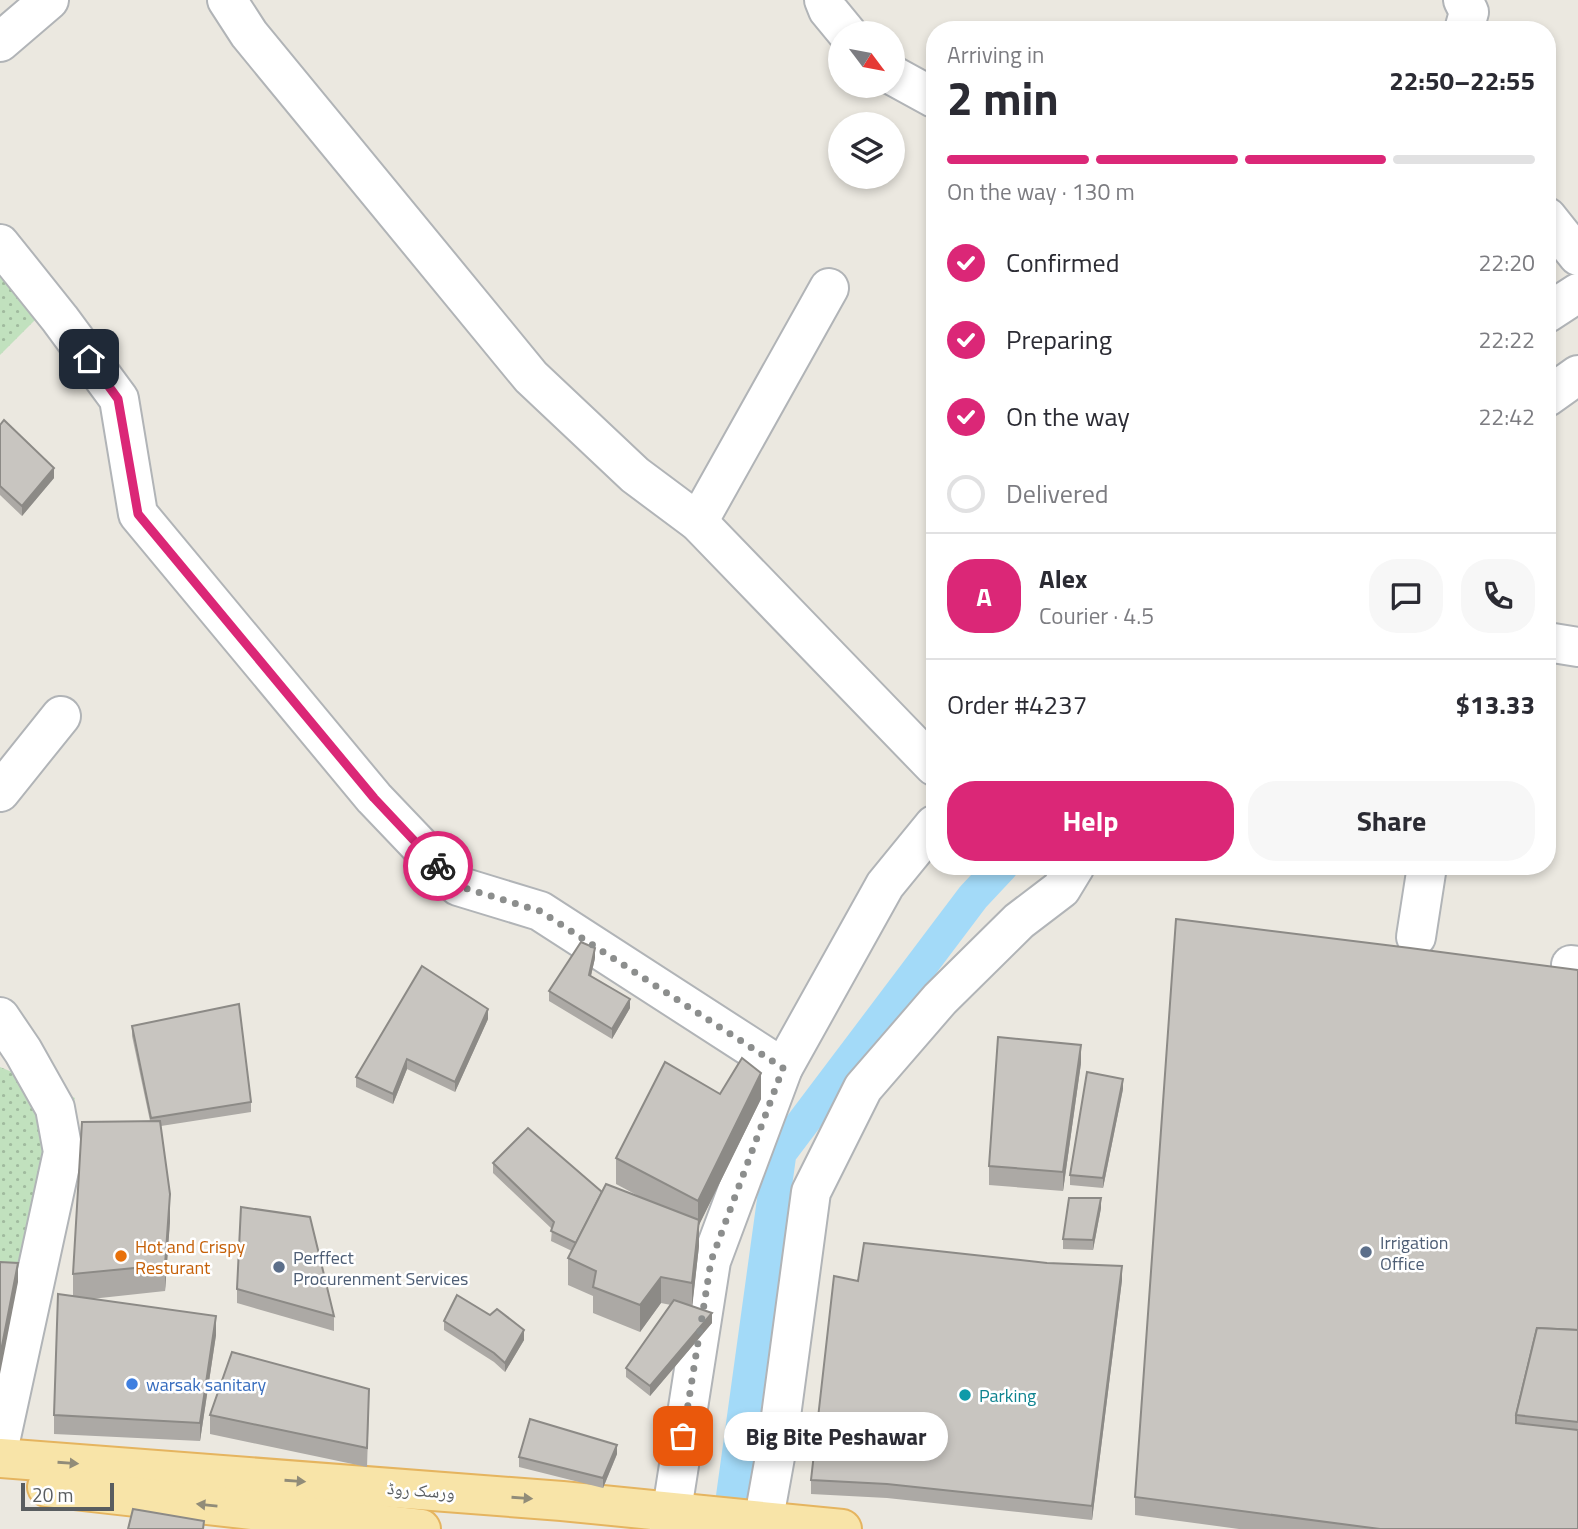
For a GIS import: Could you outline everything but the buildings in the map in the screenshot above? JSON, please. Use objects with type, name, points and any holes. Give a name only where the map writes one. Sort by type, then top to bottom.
[{"type":"main road","name":"ورسک روڈ","points":[[0,1458],[560,1515],[672,1517],[842,1529]]},
{"type":"main road","points":[[0,1482],[421,1529]]},
{"type":"street","points":[[0,42],[49,0]]},
{"type":"street","points":[[227,0],[249,34],[531,377],[635,475],[698,522],[926,758]]},
{"type":"street","points":[[824,0],[837,21]]},
{"type":"street","points":[[1463,0],[1469,12],[1466,21]]},
{"type":"street","points":[[905,82],[926,94]]},
{"type":"street","points":[[1556,228],[1578,256]]},
{"type":"street","points":[[0,244],[60,319],[118,399],[138,514],[374,798],[458,886],[540,911],[783,1068]]},
{"type":"street","points":[[698,522],[829,288]]},
{"type":"street","points":[[1556,307],[1578,293]]},
{"type":"street","points":[[1556,391],[1578,375]]},
{"type":"street","points":[[1556,643],[1578,647]]},
{"type":"street","points":[[0,792],[61,716]]},
{"type":"street","points":[[672,1517],[711,1261],[783,1068],[885,885],[926,835]]},
{"type":"street","points":[[757,1523],[777,1446],[811,1192],[863,1088],[940,999],[1019,921],[1060,890],[1069,875]]},
{"type":"street","points":[[1416,937],[1426,875]]},
{"type":"street","points":[[0,1017],[55,1108],[63,1152],[0,1442]]},
{"type":"green space","points":[[0,267],[41,314],[0,355]]},
{"type":"green space","points":[[0,1067],[75,1098],[22,1272],[0,1269]]},
{"type":"waterway","points":[[728,1529],[780,1153],[973,897],[994,875]]},
{"type":"way so far","points":[[438,866],[458,886],[540,911],[783,1068],[711,1261],[683,1436]]},
{"type":"place","name":"Irrigation Office","points":[[1366,1252]]},
{"type":"place","name":"Hot and Crispy Resturant","points":[[121,1256]]},
{"type":"place","name":"Perffect Procurenment Services","points":[[279,1267]]},
{"type":"place","name":"warsak sanitary","points":[[132,1384]]},
{"type":"place","name":"Parking","points":[[965,1395]]},
{"type":"place","name":"Big Bite Peshawar","points":[[683,1436]]},
{"type":"route","points":[[89,359],[118,399],[138,514],[374,798],[438,866]]}]
